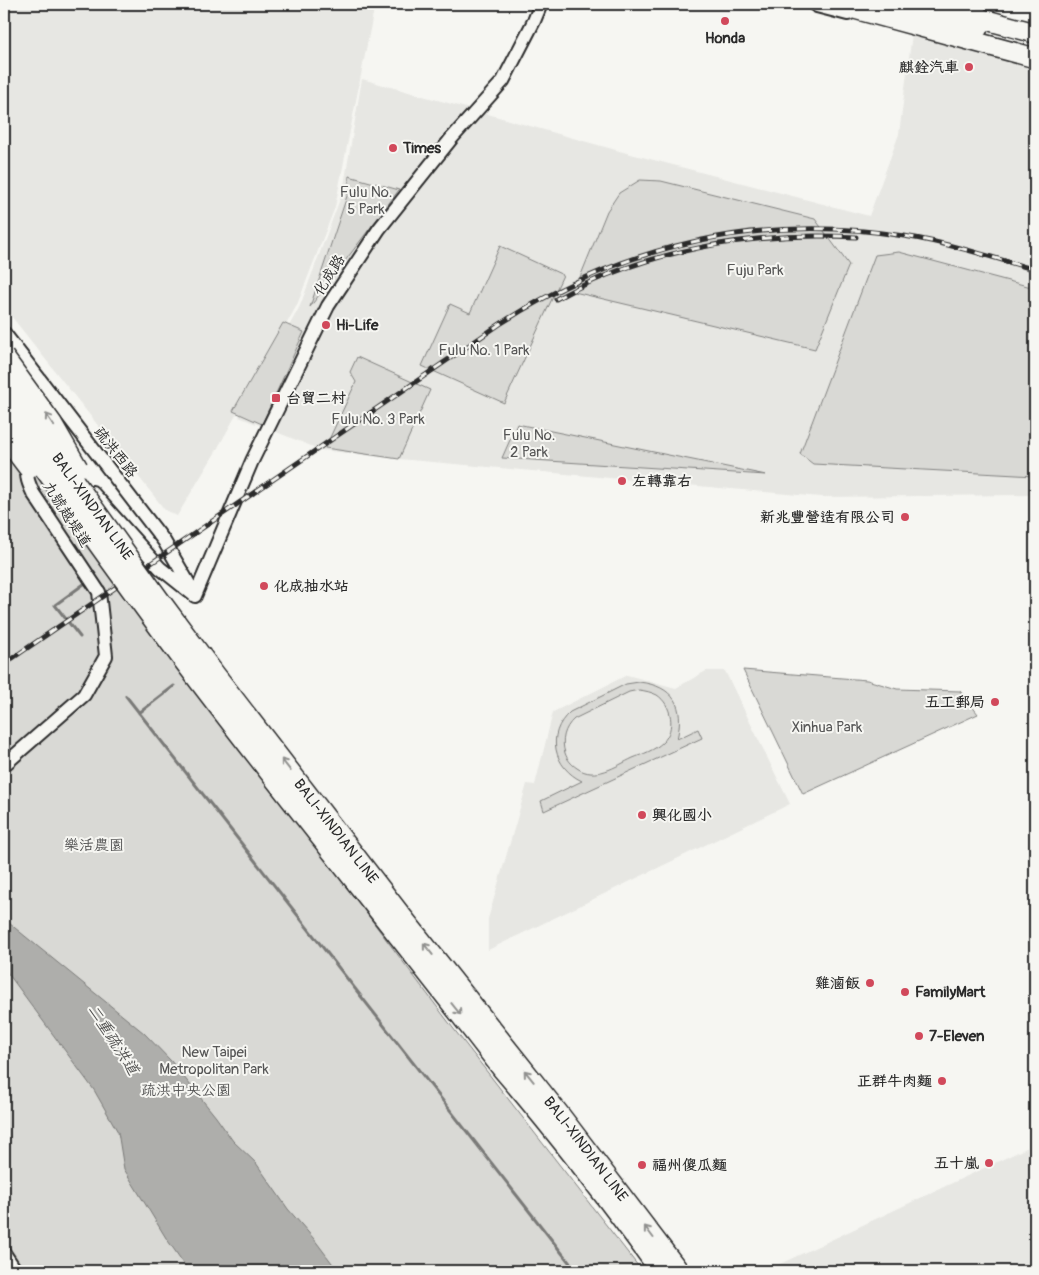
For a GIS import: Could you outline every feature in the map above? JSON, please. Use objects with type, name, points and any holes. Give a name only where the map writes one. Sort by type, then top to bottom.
[{"type":"highway","points":[[836,4],[1035,58]]},
{"type":"highway","points":[[890,4],[1035,45]]},
{"type":"highway","points":[[926,4],[1035,33]]},
{"type":"highway","points":[[4,357],[52,423],[127,553]]},
{"type":"highway","name":"BALI-XINDIAN LINE","points":[[4,383],[215,674],[401,915],[561,1116],[679,1271]]},
{"type":"highway","name":"BALI-XINDIAN LINE","points":[[4,413],[118,573],[202,686],[502,1069],[551,1126],[660,1271]]},
{"type":"highway","points":[[4,436],[224,734],[328,863],[374,905]]},
{"type":"main road","points":[[816,4],[926,33],[1035,66]]},
{"type":"main road","points":[[945,4],[1035,28]]},
{"type":"street","name":"化成路","points":[[196,596],[252,461],[328,306],[379,230],[451,140],[503,81],[541,4]]},
{"type":"street","name":"疏洪西路","points":[[4,333],[164,542],[196,596]]},
{"type":"street","name":"九號越堤道","points":[[4,765],[84,695],[106,656],[99,592],[33,493],[26,478],[30,464],[43,453],[56,452],[160,568],[196,596]]},
{"type":"street","points":[[4,1253],[16,1271]]},
{"type":"shaded area","points":[[4,4],[375,4],[335,207],[297,305],[215,453],[177,516],[165,510],[4,307]]},
{"type":"shaded area","points":[[912,34],[1035,69],[1035,495],[821,497],[399,459],[321,450],[239,417],[300,306],[343,191],[362,79],[623,152],[869,216],[899,134]]},
{"type":"shaded area","name":"興化國小","points":[[706,671],[725,671],[790,804],[488,950],[488,919],[527,784],[535,785],[553,712],[627,675],[676,688]]},
{"type":"shaded area","points":[[1035,1144],[1035,1271],[765,1271]]},
{"type":"green space","name":"Fulu No. 5 Park","points":[[349,176],[399,190],[310,307],[348,193]]},
{"type":"green space","name":"Fuju Park","points":[[640,180],[661,181],[815,219],[849,265],[815,349],[574,292],[607,211],[619,193]]},
{"type":"green space","name":"Fulu No. 1 Park","points":[[500,246],[563,275],[504,403],[422,366],[450,304],[470,313]]},
{"type":"green space","points":[[899,252],[1035,288],[1035,476],[813,464],[800,454],[875,255]]},
{"type":"green space","points":[[283,323],[304,332],[262,424],[233,411]]},
{"type":"green space","name":"Fulu No. 3 Park","points":[[357,357],[430,390],[399,459],[325,448],[356,382],[350,372]]},
{"type":"green space","name":"Fulu No. 2 Park","points":[[517,424],[766,475],[502,458]]},
{"type":"green space","name":"疏洪中央公園","points":[[4,433],[453,1028],[642,1271],[4,1271]]},
{"type":"green space","name":"Xinhua Park","points":[[743,670],[867,680],[897,689],[960,691],[978,714],[803,794]]},
{"type":"green space","points":[[639,682],[651,684],[669,693],[678,708],[679,727],[677,739],[698,729],[702,738],[544,811],[541,801],[582,781],[565,768],[556,750],[557,730],[562,721],[570,712],[626,684]],"holes":[[[639,690],[657,695],[662,699],[669,711],[670,731],[663,742],[649,751],[598,773],[584,772],[573,765],[566,755],[563,744],[564,735],[574,719],[629,692]]]},
{"type":"water","name":"二重疏洪道","points":[[4,919],[144,1033],[171,1061],[233,1141],[256,1163],[288,1209],[338,1271],[189,1271],[166,1238],[124,1169],[118,1132],[94,1090],[4,968]]},
{"type":"waterway","points":[[80,637],[55,605],[84,584]]},
{"type":"waterway","points":[[139,713],[174,686]]},
{"type":"waterway","points":[[126,696],[576,1271]]},
{"type":"railway","points":[[4,664],[500,324],[547,297],[595,274],[644,255],[694,242],[745,233],[797,229],[850,230],[904,236],[953,246],[1035,270]]},
{"type":"railway","points":[[556,299],[626,268],[663,256],[701,247],[778,237],[856,237]]},
{"type":"place","name":"Honda","points":[[725,21]]},
{"type":"place","name":"麒銓汽車","points":[[969,67]]},
{"type":"place","name":"Times","points":[[393,148]]},
{"type":"place","name":"Hi-Life","points":[[326,325]]},
{"type":"place","name":"台貿二村","points":[[276,398]]},
{"type":"place","name":"左轉靠右","points":[[622,481]]},
{"type":"place","name":"新兆豐營造有限公司","points":[[905,517]]},
{"type":"place","name":"化成抽水站","points":[[264,586]]},
{"type":"place","name":"五工郵局","points":[[995,702]]},
{"type":"place","name":"興化國小","points":[[642,815]]},
{"type":"place","name":"雞滷飯","points":[[870,983]]},
{"type":"place","name":"FamilyMart","points":[[905,992]]},
{"type":"place","name":"7-Eleven","points":[[919,1036]]},
{"type":"place","name":"正群牛肉麵","points":[[942,1081]]},
{"type":"place","name":"五十嵐","points":[[989,1163]]},
{"type":"place","name":"福州傻瓜麵","points":[[642,1165]]},
{"type":"park label","name":"樂活農園","points":[[94,845]]},
{"type":"park label","name":"New Taipei Metropolitan Park","points":[[214,1060]]}]
